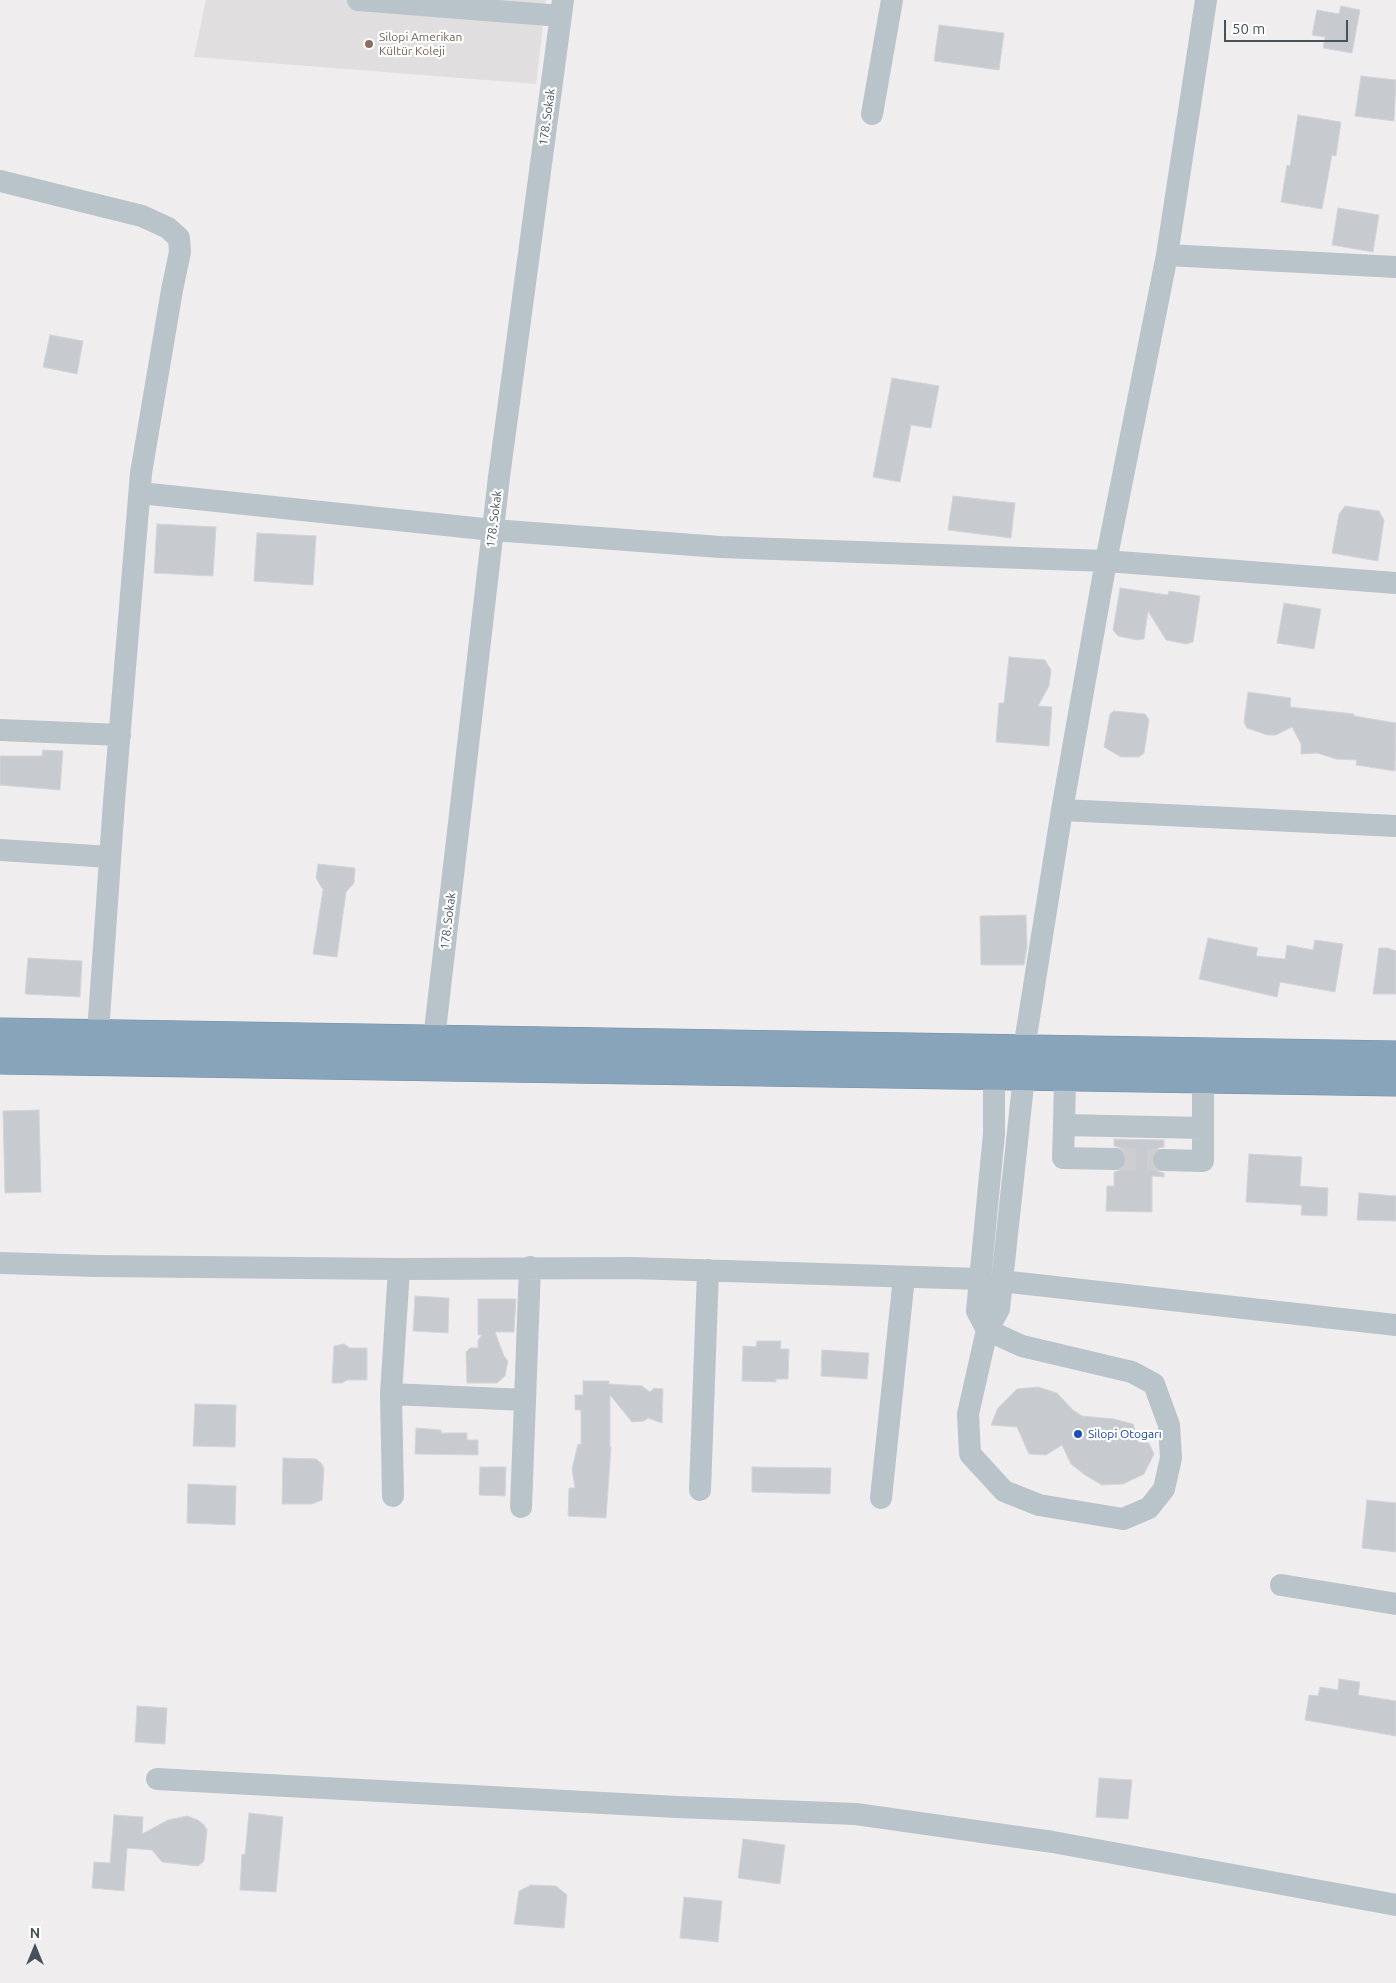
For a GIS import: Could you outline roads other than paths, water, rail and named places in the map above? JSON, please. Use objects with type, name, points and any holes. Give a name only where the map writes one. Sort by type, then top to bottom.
[{"type":"highway","points":[[0,1032],[1396,1055]]},
{"type":"highway","points":[[0,1060],[1396,1082]]},
{"type":"street","points":[[358,0],[562,8]]},
{"type":"street","points":[[872,114],[892,0]]},
{"type":"street","points":[[991,1280],[1024,1076],[1024,1049],[1062,810],[1106,561],[1167,255],[1206,0]]},
{"type":"street","name":"178. Sokak","points":[[434,1039],[493,530],[562,8]]},
{"type":"street","points":[[0,181],[142,216],[168,228],[179,238],[180,252],[149,425],[140,493],[110,857],[98,1033]]},
{"type":"street","points":[[1167,255],[1396,266]]},
{"type":"street","points":[[140,493],[493,530],[720,547],[1106,561],[1396,583]]},
{"type":"street","points":[[0,730],[120,735]]},
{"type":"street","points":[[1062,810],[1396,826]]},
{"type":"street","points":[[0,850],[110,857]]},
{"type":"street","points":[[987,1330],[1022,1346],[1132,1372],[1154,1384],[1169,1425],[1171,1458],[1164,1489],[1149,1508],[1123,1519],[1039,1505],[1004,1491],[970,1454],[968,1414],[987,1330],[998,1309],[991,1280],[994,1076],[988,1048]]},
{"type":"street","points":[[1065,1077],[1063,1158],[1114,1159]]},
{"type":"street","points":[[1164,1160],[1203,1161],[1203,1079]]},
{"type":"street","points":[[1064,1125],[1203,1128]]},
{"type":"street","points":[[0,1263],[97,1266],[399,1269],[708,1270],[991,1280],[1396,1324]]},
{"type":"street","points":[[521,1507],[530,1268]]},
{"type":"street","points":[[393,1496],[391,1394],[399,1269]]},
{"type":"street","points":[[700,1490],[708,1270]]},
{"type":"street","points":[[881,1498],[904,1277]]},
{"type":"street","points":[[391,1394],[525,1400]]},
{"type":"street","points":[[1281,1585],[1396,1604]]},
{"type":"street","points":[[157,1779],[677,1807],[856,1814],[1053,1842],[1396,1905]]},
{"type":"tunnel","points":[[1114,1159],[1164,1160]]},
{"type":"place","name":"Silopi Amerikan Kültür Koleji","points":[[369,44]]},
{"type":"place","name":"Silopi Otogarı","points":[[1078,1434]]}]
